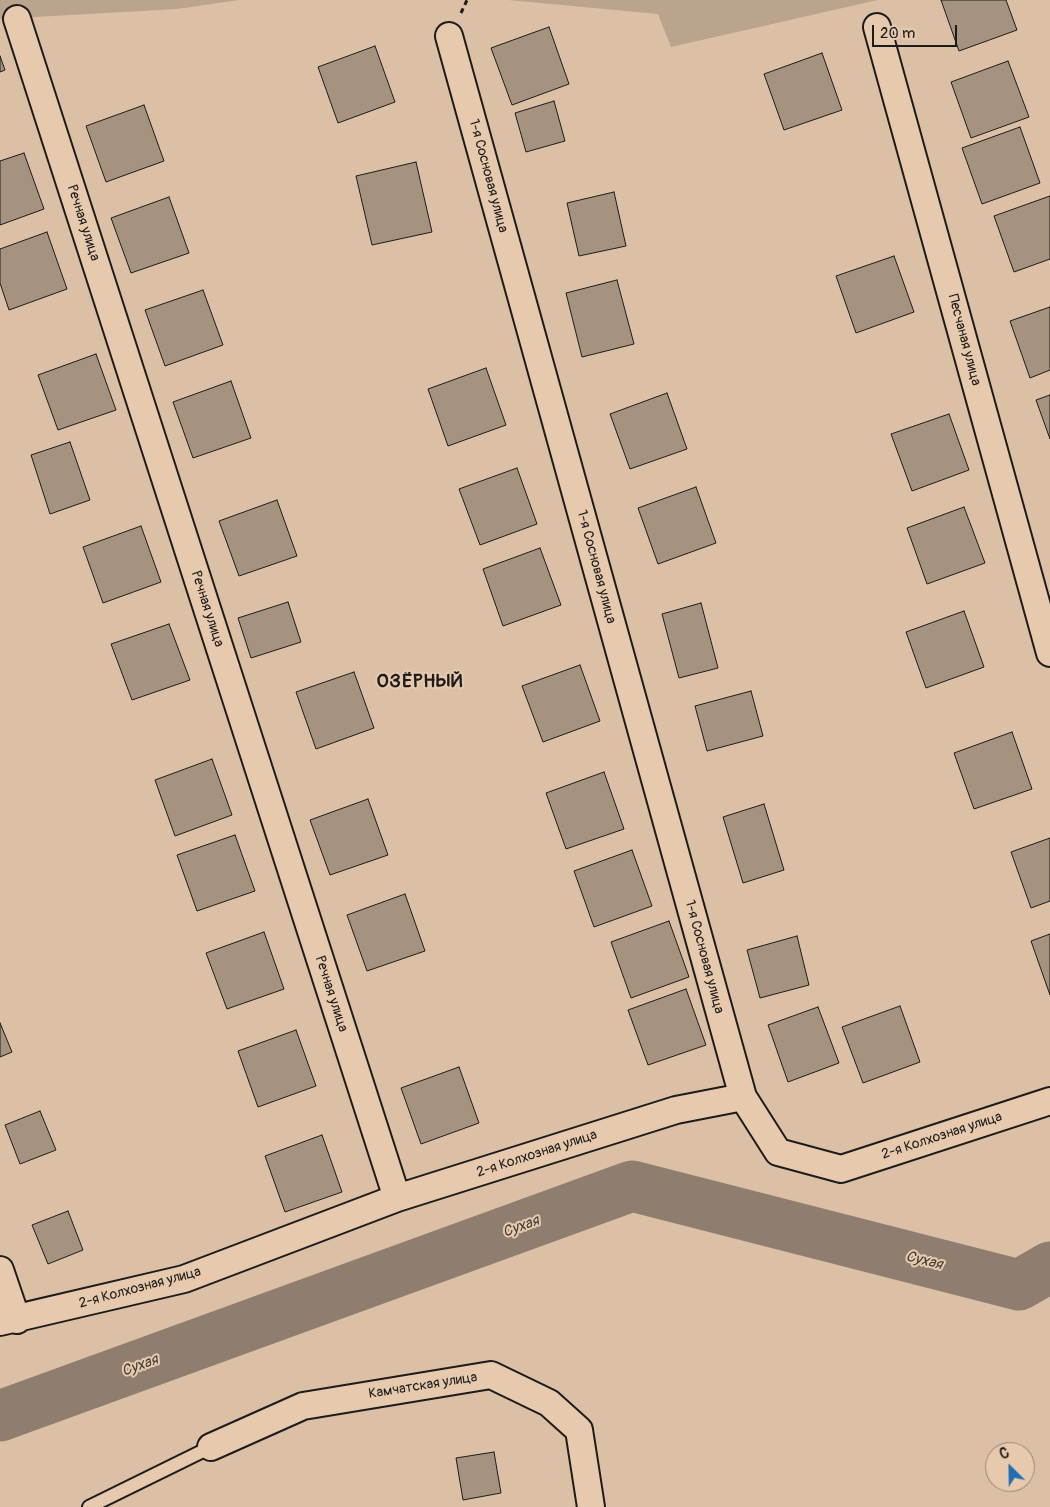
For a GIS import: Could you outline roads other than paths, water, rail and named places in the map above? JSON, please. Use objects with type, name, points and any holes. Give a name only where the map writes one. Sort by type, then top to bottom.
[{"type":"street","name":"Речная улица","points":[[17,19],[397,1198]]},
{"type":"street","name":"Песчаная улица","points":[[877,27],[1050,653]]},
{"type":"street","name":"1-я Сосновая улица","points":[[449,36],[742,1097]]},
{"type":"street","name":"2-я Колхозная улица","points":[[8,1321],[184,1279],[397,1198],[676,1110],[742,1097],[778,1152],[841,1169],[1050,1101]]},
{"type":"street","points":[[0,1270],[8,1321]]},
{"type":"street","name":"Камчатская улица","points":[[211,1447],[303,1406],[491,1375],[549,1403],[579,1430],[591,1507]]},
{"type":"lane","points":[[89,1507],[211,1447]]},
{"type":"waterway","name":"Сухая","points":[[0,1416],[632,1186],[1019,1285],[1050,1267]]},
{"type":"district","name":"ОЗЁРНЫЙ","points":[[420,682]]}]
